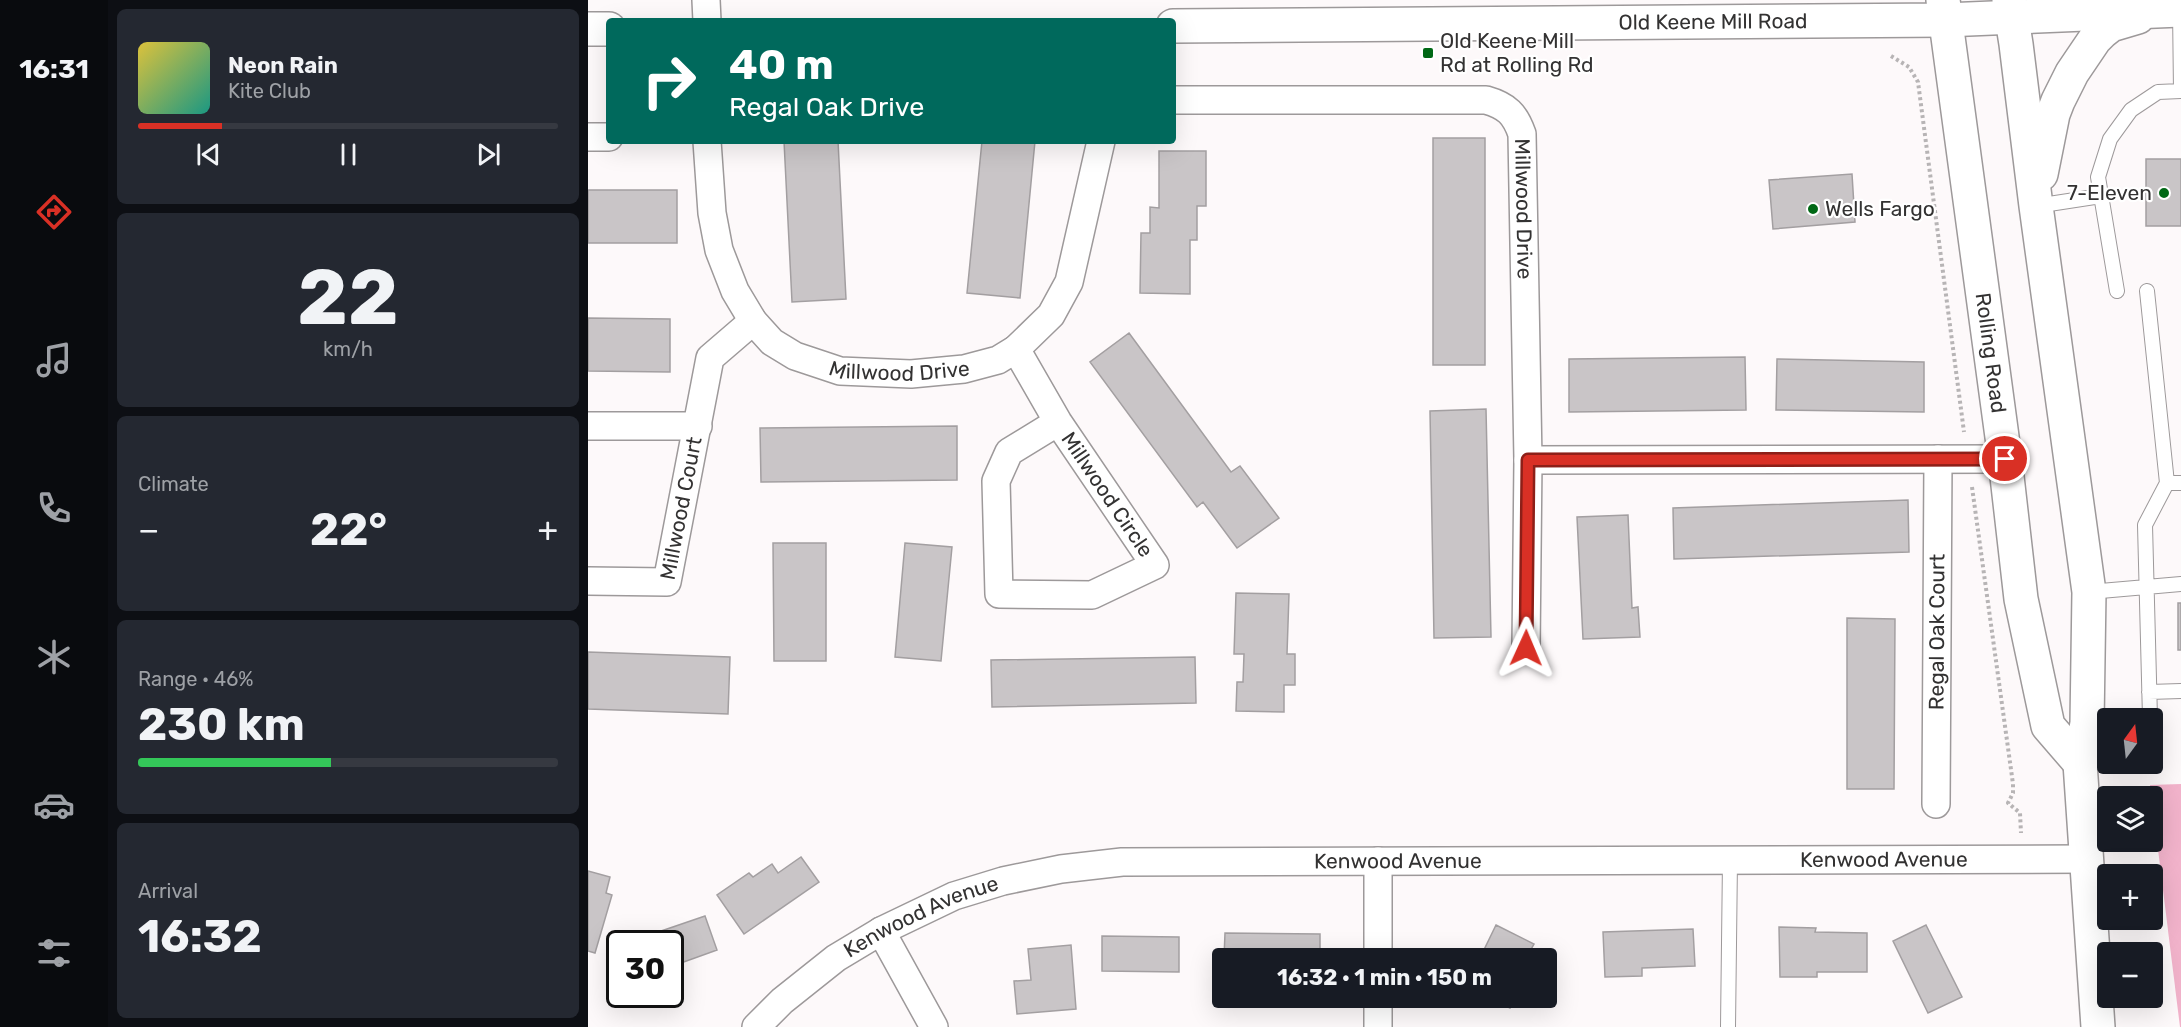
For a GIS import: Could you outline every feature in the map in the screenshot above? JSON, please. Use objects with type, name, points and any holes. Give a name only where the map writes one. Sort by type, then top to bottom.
[{"type":"main road","name":"Old Keene Mill Road","points":[[1176,26],[2010,8],[2180,10]]},
{"type":"main road","points":[[2010,8],[2089,592],[2087,723],[2094,762],[2086,859],[2098,1027]]},
{"type":"main road","name":"Rolling Road","points":[[1944,10],[2005,459],[2021,599],[2048,726],[2094,762]]},
{"type":"main road","points":[[2036,206],[2049,131],[2058,101],[2072,73],[2095,39],[2111,25],[2180,10]]},
{"type":"main road","points":[[588,30],[606,29]]},
{"type":"street","points":[[706,0],[707,18]]},
{"type":"street","name":"Millwood Drive","points":[[1176,100],[1486,100],[1500,104],[1517,120],[1522,134],[1528,460],[1526,648]]},
{"type":"street","points":[[588,137],[606,137]]},
{"type":"street","name":"Millwood Drive","points":[[707,144],[712,213],[719,250],[735,291],[753,321],[772,342],[795,356],[840,371],[911,374],[964,369],[999,360],[1016,349],[1052,315],[1069,282],[1100,144]]},
{"type":"street","name":"Millwood Court","points":[[588,581],[667,582],[710,358],[753,321]]},
{"type":"street","name":"Millwood Circle","points":[[1016,349],[1058,422],[1155,565],[1092,595],[999,594],[996,481],[1009,452],[1058,422]]},
{"type":"street","name":"Millwood Court","points":[[588,426],[698,426]]},
{"type":"street","name":"Regal Oak Court","points":[[1936,804],[1938,459]]},
{"type":"street","points":[[1528,460],[2005,459]]},
{"type":"street","name":"Kenwood Avenue","points":[[756,1027],[782,1002],[836,958],[881,931],[954,896],[1003,881],[1061,868],[1122,862],[2086,859]]},
{"type":"street","points":[[1378,861],[1378,948]]},
{"type":"street","points":[[881,931],[934,1027]]},
{"type":"street","points":[[1378,1008],[1378,1027]]},
{"type":"lane","points":[[2117,291],[2098,177],[2110,140],[2131,110],[2158,92],[2181,91],[2180,10]]},
{"type":"lane","points":[[2036,206],[2101,196]]},
{"type":"lane","points":[[2147,291],[2174,483],[2145,525],[2150,708]]},
{"type":"lane","points":[[2089,592],[2181,584]]},
{"type":"lane","points":[[2150,692],[2181,691]]},
{"type":"lane","points":[[1728,1027],[1730,860]]},
{"type":"path","points":[[1891,56],[1909,67],[1918,82],[1962,424]]},
{"type":"path","points":[[1972,488],[2013,784],[2013,793],[2008,803],[2020,813]]},
{"type":"shaded area","points":[[2181,784],[2181,1027],[2163,890],[2163,864],[2160,864],[2158,852],[2163,852],[2163,786],[2150,785]]},
{"type":"building","points":[[1433,138],[1485,138],[1485,365],[1433,365]]},
{"type":"building","points":[[784,144],[838,144],[846,299],[792,302]]},
{"type":"building","points":[[982,144],[1035,144],[1020,298],[967,293]]},
{"type":"building","points":[[1159,151],[1206,151],[1206,206],[1197,206],[1197,240],[1190,240],[1190,294],[1140,293],[1141,233],[1150,233],[1150,207],[1159,208]]},
{"type":"building","name":"7-Eleven","points":[[2146,159],[2181,159],[2181,226],[2146,226]]},
{"type":"building","name":"Wells Fargo","points":[[1852,174],[1855,222],[1773,229],[1769,180]]},
{"type":"building","points":[[588,190],[677,190],[677,243],[588,243]]},
{"type":"building","points":[[588,318],[670,319],[670,372],[588,371]]},
{"type":"building","points":[[1129,333],[1231,472],[1240,466],[1279,518],[1237,548],[1203,502],[1197,507],[1090,362]]},
{"type":"building","points":[[1745,357],[1746,410],[1569,412],[1569,359]]},
{"type":"building","points":[[1777,359],[1924,362],[1924,412],[1776,410]]},
{"type":"building","points":[[1486,409],[1491,637],[1434,638],[1430,411]]},
{"type":"building","points":[[957,426],[957,480],[761,482],[760,428]]},
{"type":"building","points":[[1908,500],[1909,552],[1674,559],[1673,508]]},
{"type":"building","points":[[1628,515],[1632,608],[1638,607],[1640,637],[1583,639],[1577,517]]},
{"type":"building","points":[[773,543],[826,543],[826,661],[774,661]]},
{"type":"building","points":[[905,543],[952,547],[941,661],[895,657]]},
{"type":"building","points":[[1236,593],[1289,594],[1287,654],[1295,654],[1295,685],[1284,685],[1284,712],[1236,711],[1237,682],[1243,682],[1244,654],[1234,654]]},
{"type":"building","points":[[2178,603],[2181,603],[2181,650],[2178,650]]},
{"type":"building","points":[[1847,618],[1895,619],[1894,789],[1847,789]]},
{"type":"building","points":[[588,652],[730,657],[728,714],[588,709]]},
{"type":"building","points":[[1195,657],[1196,703],[992,707],[991,660]]},
{"type":"building","points":[[801,857],[819,882],[744,934],[717,895],[749,873],[753,877],[772,864],[778,873]]},
{"type":"building","points":[[588,871],[610,877],[606,893],[612,895],[595,953],[588,951]]},
{"type":"building","points":[[705,916],[717,950],[684,962],[684,930],[664,930]]},
{"type":"building","points":[[1496,925],[1534,944],[1532,948],[1485,948]]},
{"type":"building","points":[[1926,925],[1962,997],[1928,1013],[1893,941]]},
{"type":"building","points":[[1779,927],[1816,928],[1815,932],[1867,933],[1867,972],[1817,972],[1817,977],[1780,977]]},
{"type":"building","points":[[1693,929],[1695,966],[1642,968],[1642,976],[1605,977],[1603,932]]},
{"type":"building","points":[[1225,933],[1320,934],[1320,948],[1224,948]]},
{"type":"building","points":[[1102,936],[1179,937],[1179,972],[1102,971]]},
{"type":"building","points":[[1071,945],[1076,1009],[1017,1014],[1014,981],[1031,980],[1028,949]]},
{"type":"place","name":"Old Keene Mill Rd at Rolling Rd","points":[[1428,53]]},
{"type":"place","name":"7-Eleven","points":[[2164,193]]},
{"type":"place","name":"Wells Fargo","points":[[1813,209]]},
{"type":"route","points":[[1526,648],[1528,460],[2005,459]]}]
